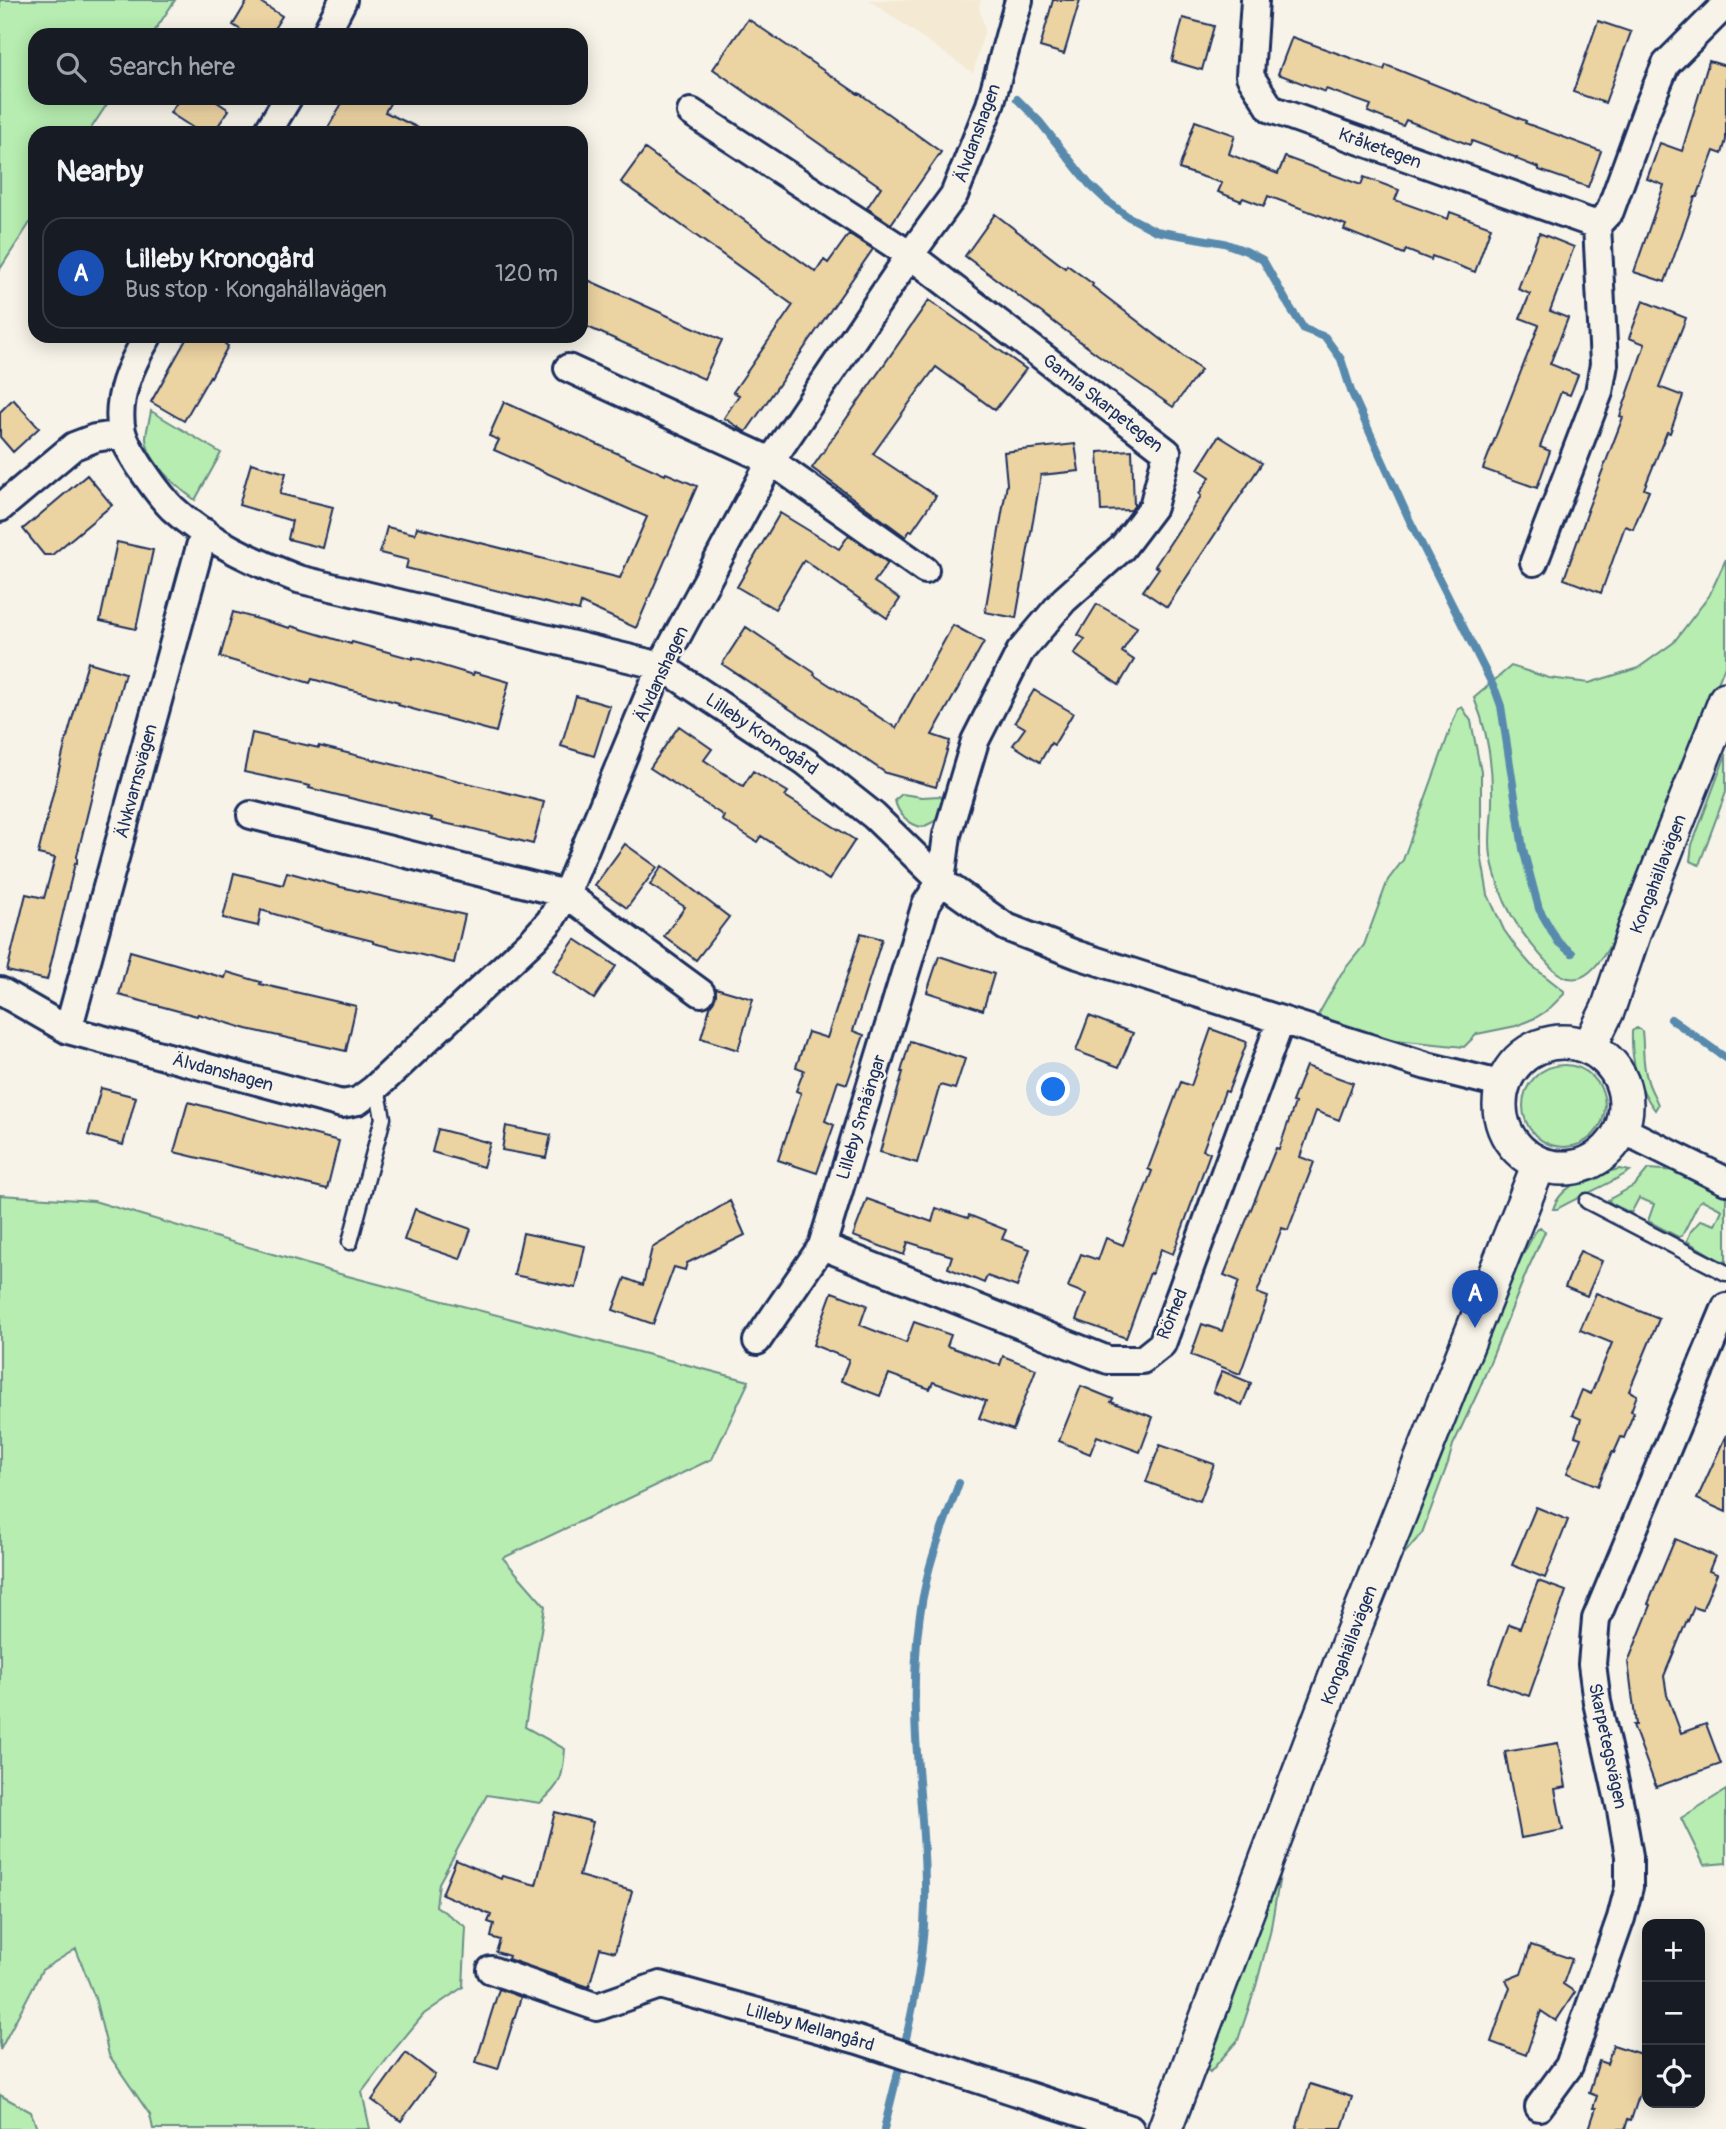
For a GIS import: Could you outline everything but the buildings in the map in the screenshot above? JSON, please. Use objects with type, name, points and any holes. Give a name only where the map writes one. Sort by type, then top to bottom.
[{"type":"street","points":[[329,28],[343,0]]},
{"type":"street","name":"Älvdanshagen","points":[[0,992],[68,1031],[342,1104],[358,1101],[374,1089],[534,939],[550,921],[566,894],[661,666],[771,461],[910,255],[954,195],[990,105],[1019,0]]},
{"type":"street","name":"Kråketegen","points":[[1255,0],[1250,76],[1271,108],[1597,225]]},
{"type":"street","points":[[1534,562],[1599,392],[1604,364],[1597,225],[1610,211],[1650,99],[1666,64],[1726,4]]},
{"type":"street","points":[[271,126],[284,105]]},
{"type":"street","points":[[691,112],[910,255]]},
{"type":"street","name":"Gamla Skarpetegen","points":[[910,255],[1167,452],[1153,507],[1122,548],[1064,600],[1020,652],[975,741],[947,835],[941,881]]},
{"type":"street","points":[[0,508],[74,446],[95,438],[122,434],[125,383],[144,343]]},
{"type":"street","points":[[568,368],[771,461],[925,570]]},
{"type":"street","name":"Lilleby Kronogård","points":[[122,434],[151,484],[173,508],[204,532],[268,567],[298,579],[661,666],[806,762],[874,816],[941,881],[1006,927],[1077,955],[1427,1066],[1504,1086]]},
{"type":"street","name":"Älvkvarnsvägen","points":[[68,1031],[204,532]]},
{"type":"street","name":"Kongahällavägen","points":[[1589,1048],[1608,1009],[1635,929],[1726,699]]},
{"type":"street","points":[[251,815],[566,894],[701,993]]},
{"type":"street","name":"Lilleby Småängar","points":[[757,1341],[822,1247],[926,904],[941,881]]},
{"type":"street","name":"Rörhed","points":[[822,1247],[1108,1360],[1142,1360],[1162,1345],[1281,1020]]},
{"type":"street","points":[[1563,1043],[1589,1048],[1609,1062],[1622,1082],[1626,1106],[1621,1129],[1608,1150],[1588,1164],[1563,1168],[1539,1164],[1520,1151],[1506,1132],[1500,1109],[1504,1086],[1517,1063],[1538,1048],[1563,1043]]},
{"type":"street","points":[[1621,1129],[1726,1181]]},
{"type":"street","name":"Kongahällavägen","points":[[1165,2129],[1343,1656],[1539,1164]]},
{"type":"street","name":"Skarpetegsvägen","points":[[1539,2107],[1569,2066],[1621,1918],[1629,1887],[1629,1856],[1597,1702],[1592,1664],[1596,1619],[1726,1307]]},
{"type":"street","name":"Lilleby Mellangård","points":[[491,1970],[597,2007],[660,1984],[858,2040],[1130,2129]]},
{"type":"lane","points":[[350,1242],[383,1118],[379,1098],[374,1089]]},
{"type":"lane","points":[[1587,1201],[1726,1273]]},
{"type":"shaded area","points":[[869,0],[981,0],[979,8],[985,29],[973,73]]},
{"type":"green space","points":[[0,0],[175,0],[157,28],[28,28],[28,105],[106,105],[93,126],[28,126],[28,226],[0,269]]},
{"type":"green space","points":[[151,411],[221,453],[195,500],[172,481],[148,448],[146,439]]},
{"type":"green space","points":[[1726,559],[1726,663],[1621,926],[1593,969],[1574,979],[1563,976],[1551,967],[1529,942],[1512,916],[1499,888],[1490,849],[1490,762],[1483,723],[1474,698],[1511,666],[1549,678],[1589,683],[1638,668],[1673,643],[1709,596]]},
{"type":"green space","points":[[1462,707],[1471,721],[1481,772],[1481,854],[1488,895],[1504,930],[1518,950],[1531,965],[1564,991],[1564,994],[1548,1010],[1535,1018],[1516,1026],[1477,1034],[1464,1047],[1387,1039],[1325,1021],[1317,1017],[1341,974],[1364,945],[1388,880],[1403,860],[1458,709]]},
{"type":"green space","points":[[1726,754],[1726,792],[1699,865],[1690,861],[1692,845]]},
{"type":"green space","points":[[902,794],[940,796],[944,801],[937,820],[923,827],[909,821],[898,810],[895,800]]},
{"type":"green space","points":[[1637,1028],[1642,1031],[1645,1072],[1658,1105],[1655,1110],[1644,1092],[1634,1063],[1632,1031]]},
{"type":"green space","points":[[1564,1065],[1580,1068],[1593,1077],[1602,1090],[1605,1106],[1602,1122],[1593,1135],[1580,1144],[1564,1147],[1548,1144],[1535,1135],[1526,1122],[1523,1106],[1526,1090],[1535,1077],[1548,1068]]},
{"type":"green space","points":[[1620,1169],[1630,1171],[1553,1209],[1564,1192],[1580,1181]]},
{"type":"green space","points":[[1648,1169],[1679,1171],[1726,1193],[1726,1262],[1687,1241],[1691,1231],[1701,1220],[1715,1225],[1722,1210],[1703,1200],[1699,1202],[1682,1236],[1678,1237],[1648,1221],[1654,1204],[1639,1198],[1631,1213],[1608,1200],[1635,1185]]},
{"type":"green space","points":[[0,1195],[94,1201],[340,1274],[749,1381],[712,1459],[503,1558],[545,1606],[525,1727],[565,1749],[562,1773],[557,1785],[540,1803],[487,1795],[439,1883],[436,1906],[466,1927],[463,1987],[424,2014],[362,2092],[370,2129],[153,2129],[150,2115],[109,2055],[95,1998],[76,1949],[42,1970],[0,2050]]},
{"type":"green space","points":[[1540,1227],[1545,1232],[1453,1445],[1422,1533],[1398,1561],[1508,1283]]},
{"type":"green space","points":[[1726,1790],[1726,1863],[1704,1865],[1681,1818]]},
{"type":"green space","points":[[1277,1867],[1281,1870],[1270,1933],[1256,1986],[1238,2040],[1210,2072],[1204,2067]]},
{"type":"green space","points":[[0,2095],[31,2112],[37,2129],[0,2129]]},
{"type":"waterway","points":[[1017,99],[1039,121],[1089,184],[1127,216],[1156,231],[1224,243],[1263,260],[1304,329],[1325,337],[1341,359],[1351,391],[1409,519],[1496,692],[1501,706],[1523,849],[1539,909],[1558,942],[1572,953]]},
{"type":"waterway","points":[[1671,1019],[1726,1058]]},
{"type":"waterway","points":[[884,2129],[911,2018],[925,1905],[924,1843],[915,1719],[918,1627],[930,1566],[959,1483]]},
{"type":"place","name":"Lilleby Kronogård","points":[[1475,1328]]}]
